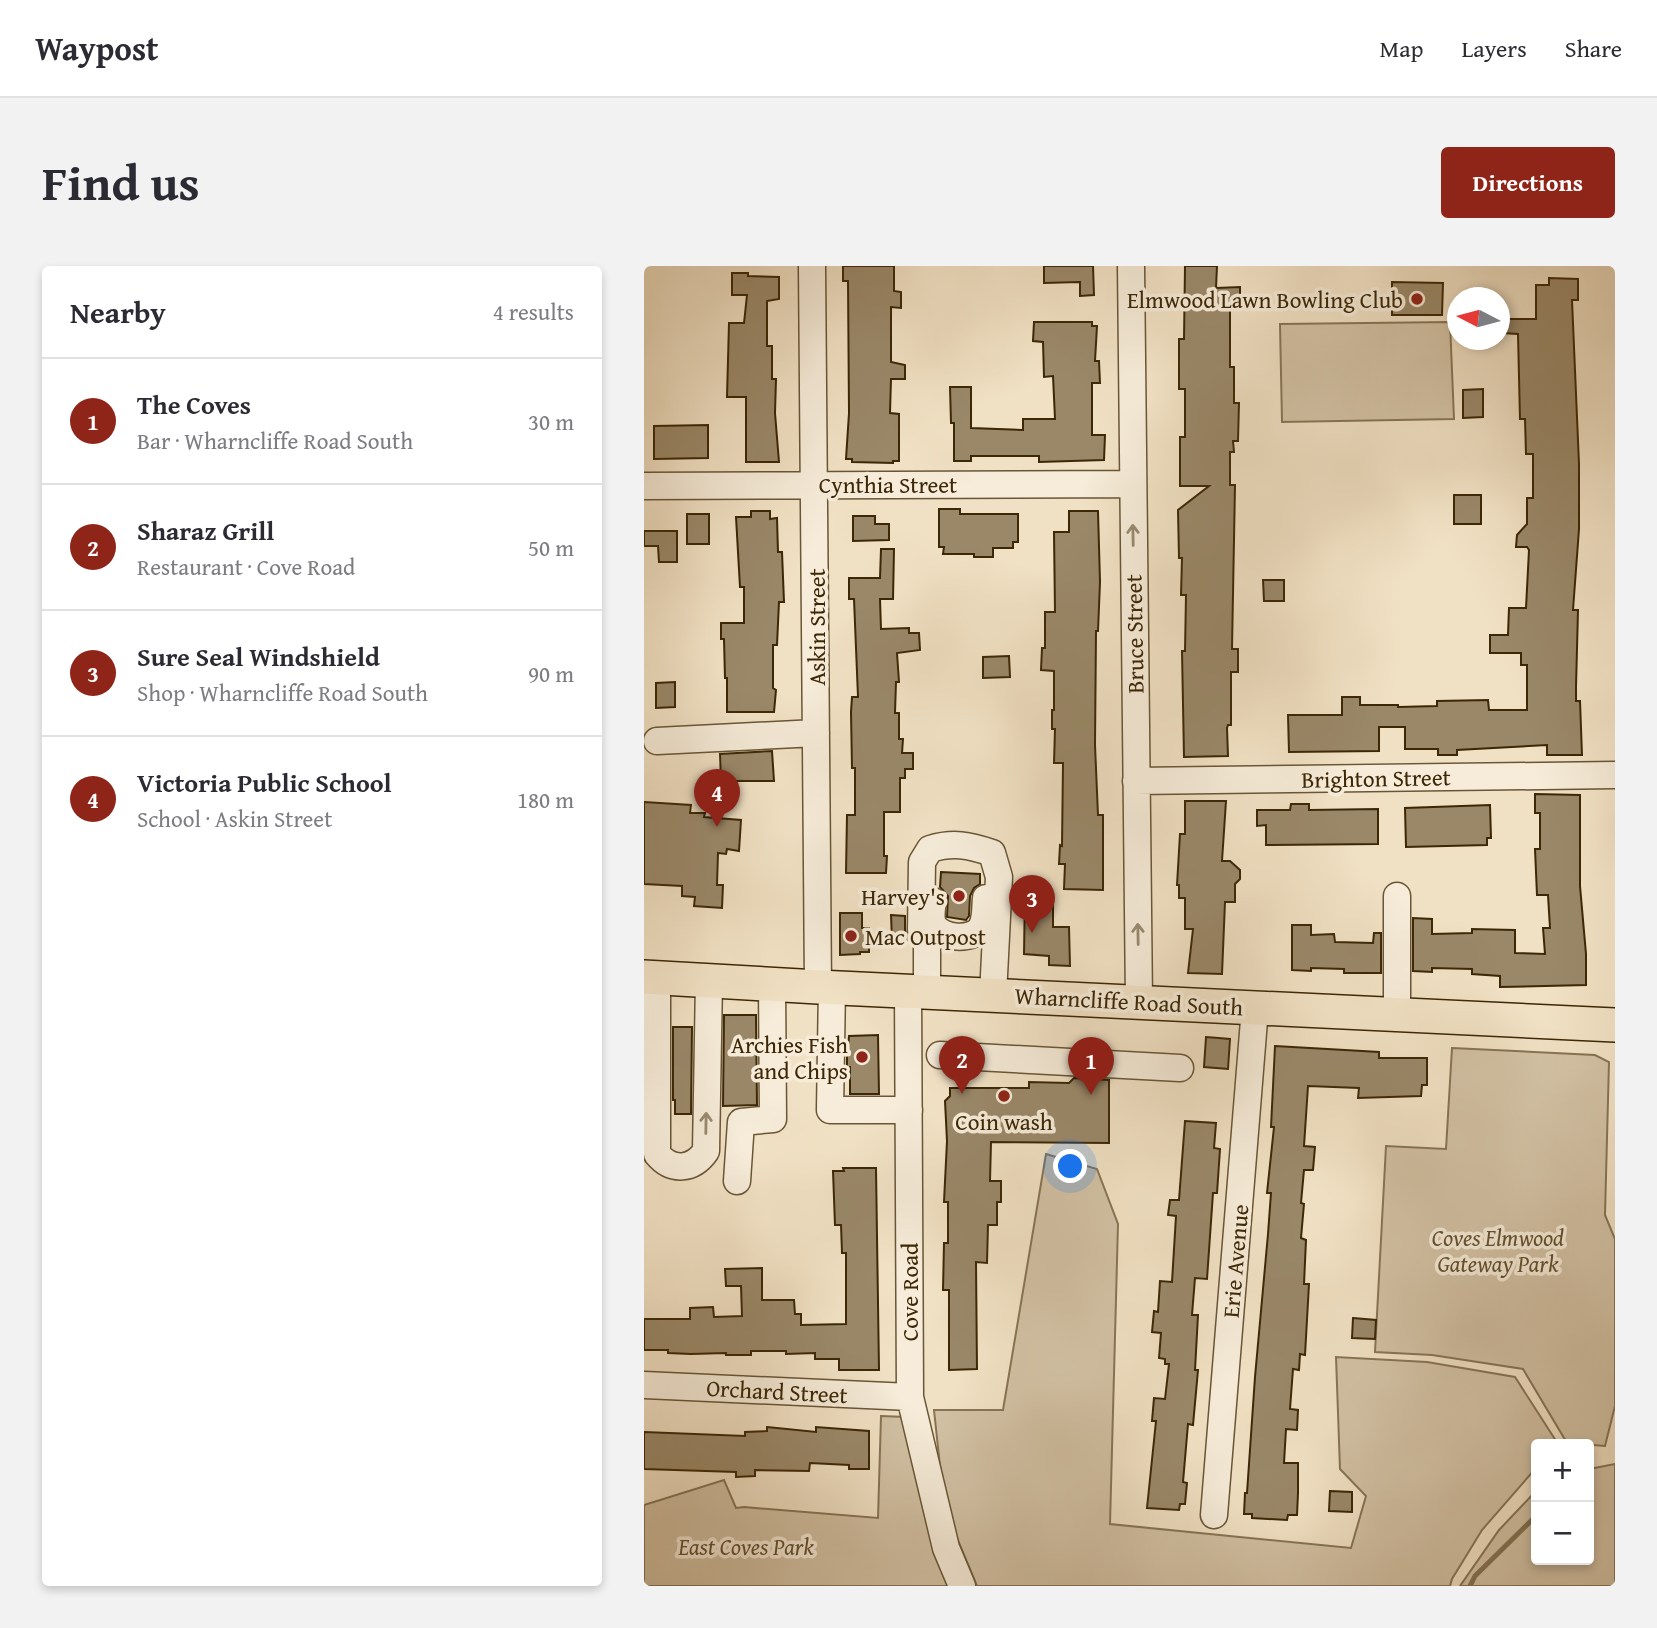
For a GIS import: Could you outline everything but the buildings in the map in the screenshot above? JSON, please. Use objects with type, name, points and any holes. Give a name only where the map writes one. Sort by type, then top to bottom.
[{"type":"main road","name":"Wharncliffe Road South","points":[[650,977],[1615,1025]]},
{"type":"street","name":"Askin Street","points":[[812,266],[816,733],[830,1110],[909,1110]]},
{"type":"street","name":"Bruce Street","points":[[1131,266],[1139,1002]]},
{"type":"street","name":"Cynthia Street","points":[[644,486],[1132,484]]},
{"type":"street","points":[[657,741],[816,733]]},
{"type":"street","name":"Brighton Street","points":[[1136,781],[1615,775]]},
{"type":"street","points":[[979,848],[987,874],[985,918],[981,928],[976,933],[965,936],[946,934],[933,925],[931,918],[935,867],[944,845],[967,844],[992,852],[999,877],[993,995]]},
{"type":"street","name":"Cove Road","points":[[944,845],[930,849],[922,863],[921,930],[927,942],[918,990],[909,1110],[910,1397],[947,1548],[962,1586]]},
{"type":"street","points":[[1397,1014],[1398,896]]},
{"type":"street","points":[[650,977],[657,1154],[662,1160],[681,1167],[694,1165],[706,1151],[709,981]]},
{"type":"street","points":[[737,1181],[741,1122],[773,1119],[772,984]]},
{"type":"street","name":"Erie Avenue","points":[[1214,1515],[1255,1008]]},
{"type":"street","points":[[940,1055],[1180,1068]]},
{"type":"street","name":"Orchard Street","points":[[644,1384],[910,1397]]},
{"type":"green space","points":[[1447,322],[1447,350],[1451,350],[1454,419],[1282,422],[1280,324]]},
{"type":"green space","name":"Coves Elmwood Gateway Park","points":[[1452,1048],[1595,1055],[1609,1062],[1605,1215],[1615,1239],[1615,1406],[1605,1446],[1594,1445],[1594,1439],[1565,1439],[1523,1369],[1432,1355],[1375,1352],[1386,1146],[1446,1149]]},
{"type":"green space","points":[[1046,1154],[1097,1169],[1118,1224],[1110,1524],[1351,1548],[1366,1496],[1340,1469],[1336,1357],[1427,1362],[1515,1377],[1555,1439],[1531,1439],[1531,1474],[1482,1530],[1450,1586],[977,1586],[954,1531],[940,1466],[934,1410],[1003,1410]]},
{"type":"green space","name":"East Coves Park","points":[[881,1416],[906,1417],[959,1586],[644,1586],[644,1505],[724,1480],[736,1508],[878,1518]]},
{"type":"green space","points":[[1615,1464],[1615,1586],[1460,1586],[1499,1530],[1531,1496],[1531,1565],[1594,1565],[1594,1468]]},
{"type":"waterway","points":[[1470,1586],[1475,1576],[1531,1521]]},
{"type":"place","name":"Elmwood Lawn Bowling Club","points":[[1417,299]]},
{"type":"place","name":"Victoria Public School","points":[[717,827]]},
{"type":"place","name":"Harvey's","points":[[959,896]]},
{"type":"place","name":"Sure Seal Windshield","points":[[1032,933]]},
{"type":"place","name":"Mac Outpost","points":[[851,936]]},
{"type":"place","name":"Archies Fish and Chips","points":[[862,1057]]},
{"type":"place","name":"Sharaz Grill","points":[[962,1094]]},
{"type":"place","name":"The Coves","points":[[1091,1095]]},
{"type":"place","name":"Coin wash","points":[[1004,1096]]}]
